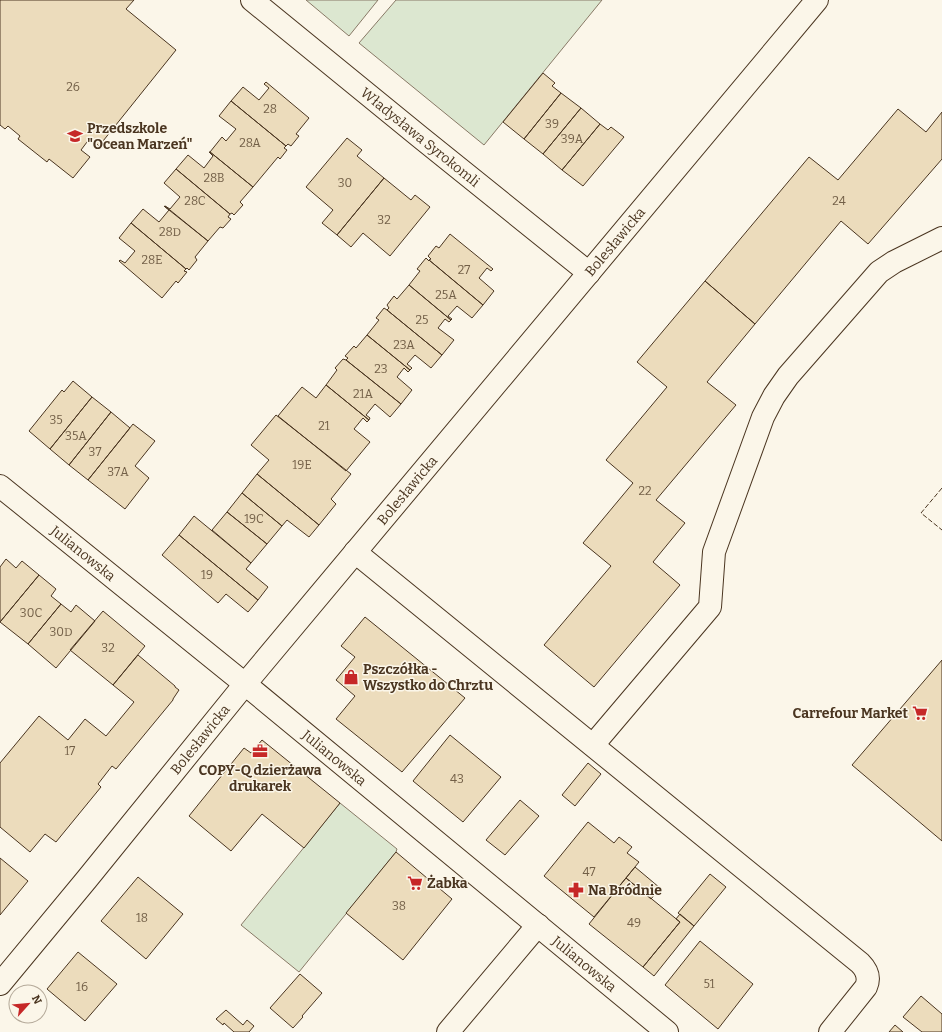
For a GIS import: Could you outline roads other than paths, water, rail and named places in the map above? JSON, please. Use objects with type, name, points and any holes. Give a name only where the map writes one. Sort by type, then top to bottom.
[{"type":"street","name":"Władysława Syrokomli","points":[[252,0],[589,273]]},
{"type":"street","name":"Bolesławicka","points":[[0,984],[245,684],[817,0]]},
{"type":"street","points":[[593,745],[710,607],[714,552],[763,417],[774,396],[788,376],[880,272],[894,262],[942,238]]},
{"type":"street","name":"Julianowska","points":[[0,486],[245,684],[667,1032]]},
{"type":"street","points":[[355,552],[863,966],[868,977],[866,987],[830,1032]]},
{"type":"street","points":[[448,1032],[538,925]]},
{"type":"place","name":"Przedszkole \"Ocean Marzeń\"","points":[[75,136]]},
{"type":"place","name":"Pszczółka - Wszystko do Chrztu","points":[[351,677]]},
{"type":"place","name":"Carrefour Market","points":[[920,713]]},
{"type":"place","name":"COPY-Q dzierżawa drukarek","points":[[260,751]]},
{"type":"place","name":"Żabka","points":[[415,883]]},
{"type":"place","name":"Na Bródnie","points":[[576,890]]}]
